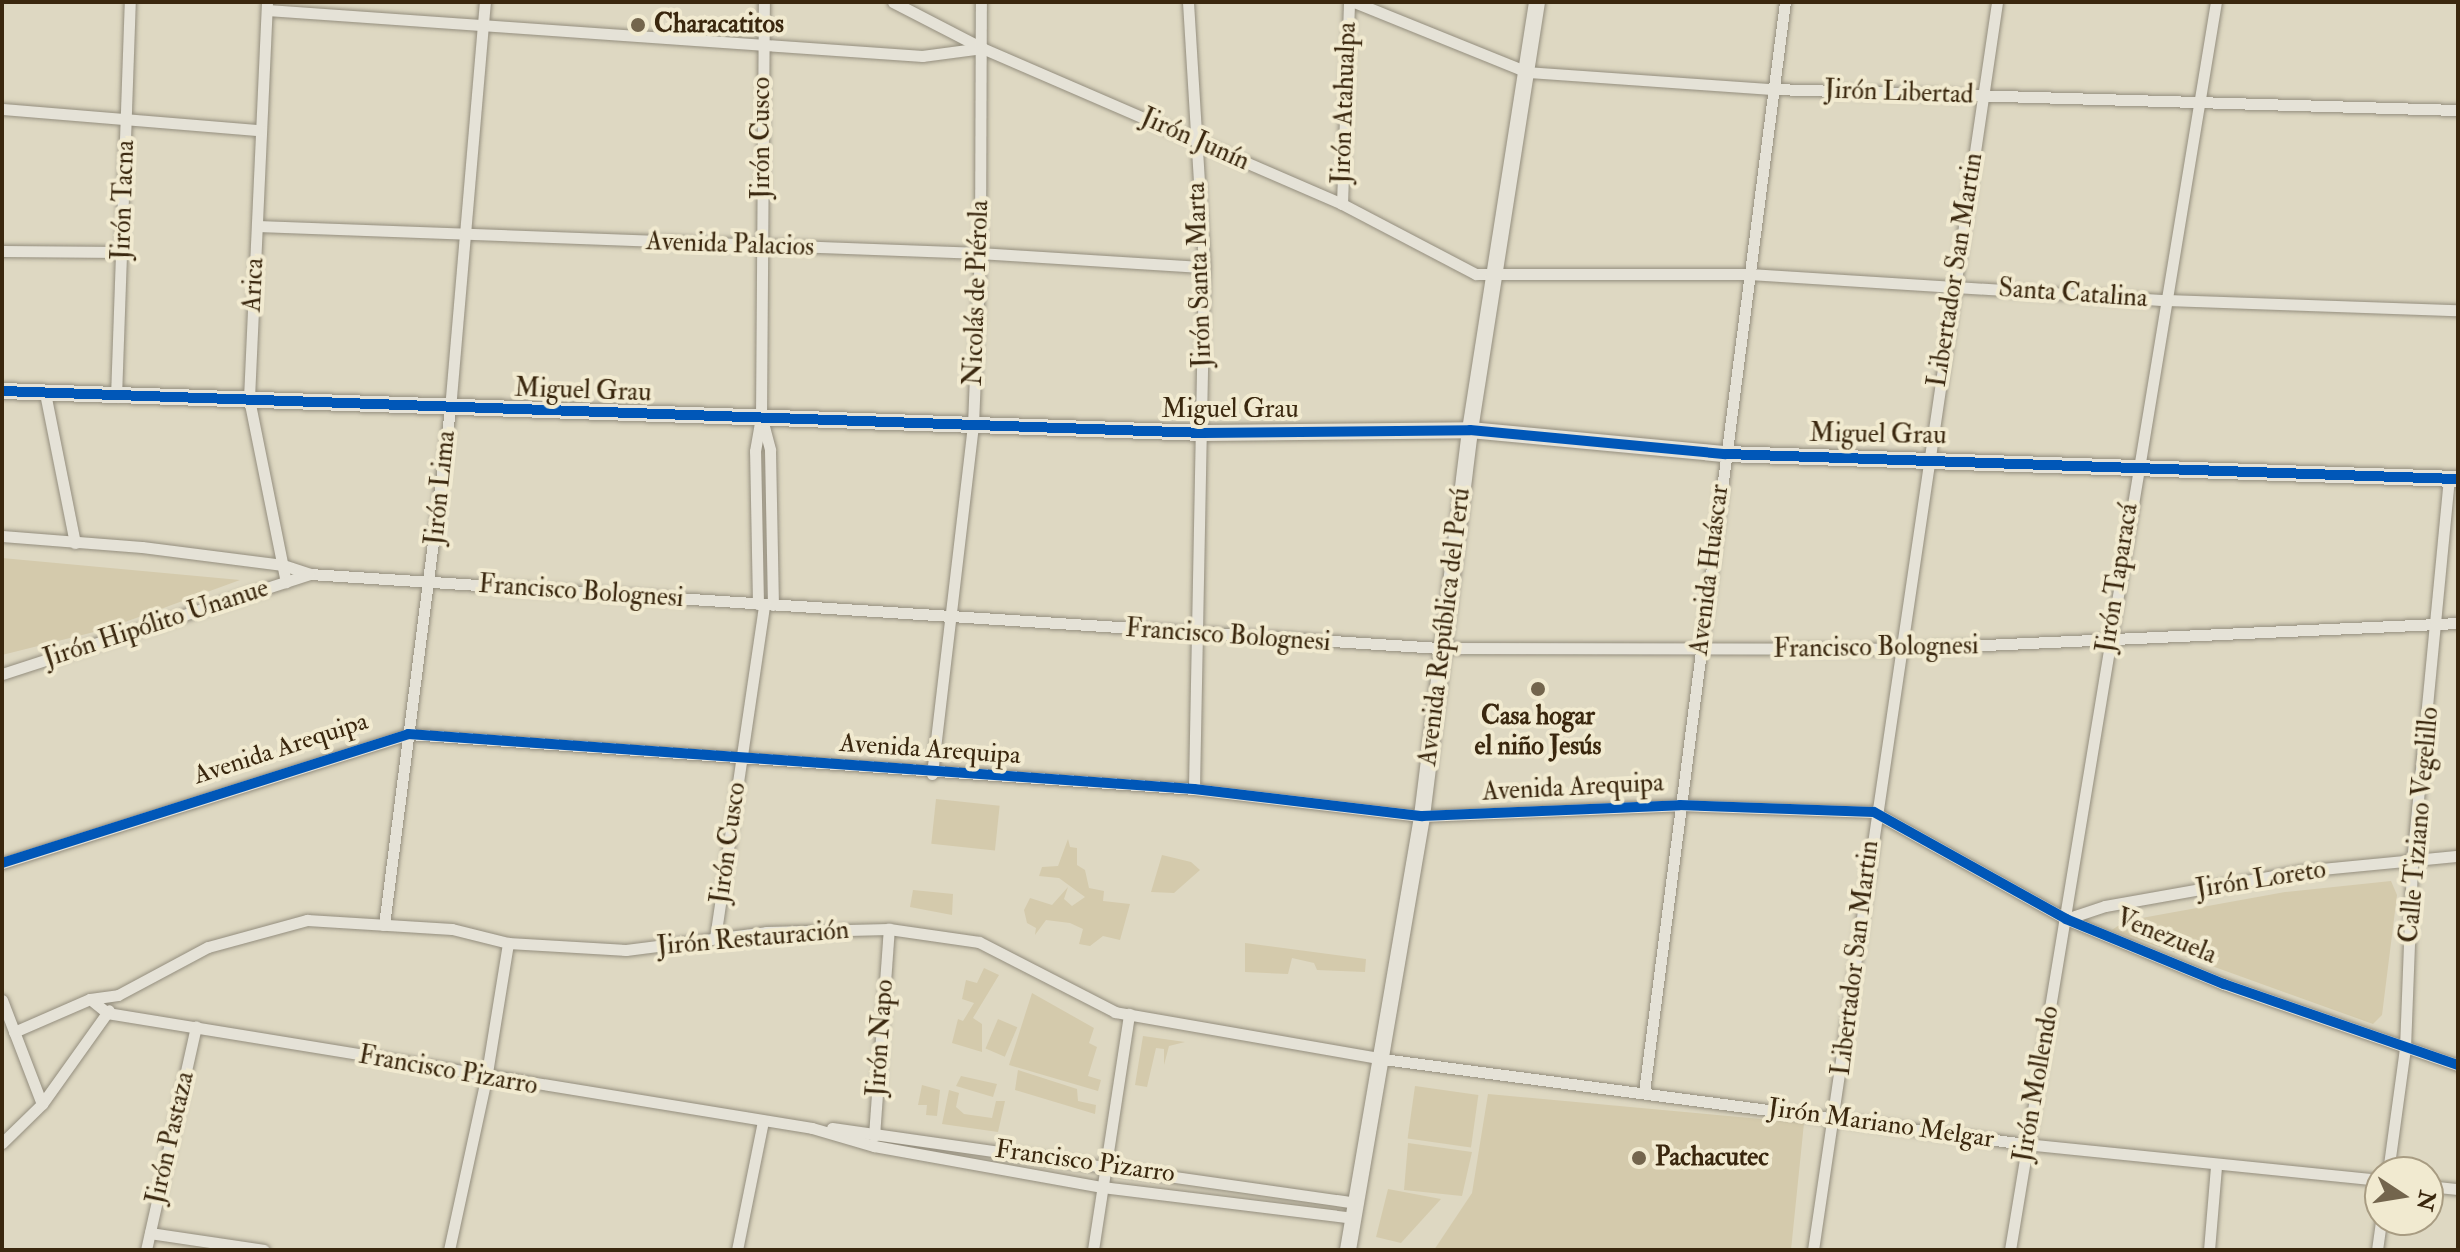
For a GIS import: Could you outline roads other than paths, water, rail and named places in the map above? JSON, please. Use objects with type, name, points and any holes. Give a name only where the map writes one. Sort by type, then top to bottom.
[{"type":"street","name":"Jirón Tacna","points":[[116,397],[130,2]]},
{"type":"street","name":"Jirón Lima","points":[[384,925],[431,582],[450,409],[485,2]]},
{"type":"street","name":"Jirón Cusco","points":[[715,938],[765,605],[770,450],[761,418],[764,2]]},
{"type":"street","name":"Jirón Junín","points":[[893,2],[982,48],[1342,204],[1476,274],[1496,270]]},
{"type":"street","name":"Nicolás de Piérola","points":[[932,774],[973,425],[980,253],[981,2]]},
{"type":"street","name":"Jirón Santa Marta","points":[[1188,2],[1204,267],[1194,789]]},
{"type":"street","name":"Jirón Libertad","points":[[1351,2],[1527,72],[1773,89],[2200,99],[2458,110]]},
{"type":"street","name":"Jirón Atahualpa","points":[[1342,204],[1351,2]]},
{"type":"street","name":"Avenida República del Perú","points":[[1348,1250],[1422,816],[1440,648],[1470,430],[1537,2]]},
{"type":"street","name":"Avenida Huáscar","points":[[1644,1092],[1785,2]]},
{"type":"street","name":"Libertador San Martin","points":[[1813,1250],[1835,1117],[1874,812],[1997,2]]},
{"type":"street","name":"Jirón Taparacá","points":[[2066,919],[2106,643],[2216,2]]},
{"type":"street","points":[[267,6],[933,57],[982,48]]},
{"type":"street","name":"Arica","points":[[267,6],[249,399],[286,582]]},
{"type":"street","points":[[2,109],[127,123],[260,130]]},
{"type":"street","name":"Avenida Palacios","points":[[257,226],[980,253],[1204,267]]},
{"type":"street","points":[[2,251],[121,252]]},
{"type":"street","name":"Santa Catalina","points":[[1496,270],[1749,274],[2165,300],[2458,310]]},
{"type":"street","name":"Miguel Grau","points":[[2,391],[1203,433],[1470,430],[1726,454],[1928,458],[2454,479]]},
{"type":"street","points":[[45,393],[75,543]]},
{"type":"street","name":"Calle Tiziano Vegelillo","points":[[2390,1156],[2405,1048],[2412,862],[2454,479]]},
{"type":"street","name":"Francisco Bolognesi","points":[[2,536],[283,565],[310,574],[765,605],[950,614],[1199,636],[1440,648],[1899,649],[2106,643],[2458,623]]},
{"type":"street","name":"Jirón Hipólito Unanue","points":[[2,674],[310,574]]},
{"type":"street","name":"Avenida Arequipa","points":[[2,863],[408,734],[741,757],[932,774],[1194,789],[1422,816],[1680,805],[1874,812]]},
{"type":"street","name":"Venezuela","points":[[1874,812],[2066,919],[2224,984],[2458,1065]]},
{"type":"street","name":"Jirón Loreto","points":[[2066,919],[2105,906],[2301,871],[2458,856]]},
{"type":"street","name":"Jirón Mollendo","points":[[2010,1250],[2025,1144],[2066,919]]},
{"type":"street","name":"Jirón Restauración","points":[[14,1032],[90,999],[118,995],[208,947],[307,920],[452,929],[508,943],[626,950],[715,938],[889,929],[979,942],[1115,1012],[1383,1059]]},
{"type":"street","name":"Jirón Napo","points":[[874,1146],[889,929]]},
{"type":"street","points":[[449,1250],[486,1079],[508,943]]},
{"type":"street","points":[[2,1143],[42,1104],[118,995]]},
{"type":"street","points":[[90,999],[107,1013]]},
{"type":"street","points":[[2,1000],[42,1104]]},
{"type":"street","name":"Francisco Pizarro","points":[[107,1013],[486,1079],[812,1128],[874,1131],[1107,1165],[1356,1210]]},
{"type":"street","points":[[1093,1250],[1129,1014]]},
{"type":"street","name":"Jirón Pastaza","points":[[146,1250],[196,1027]]},
{"type":"street","name":"Jirón Mariano Melgar","points":[[1383,1059],[2025,1144],[2216,1166],[2364,1179]]},
{"type":"street","points":[[737,1250],[763,1121]]},
{"type":"street","name":"Francisco Pizarro","points":[[812,1128],[874,1146],[1102,1187],[1356,1210]]},
{"type":"street","points":[[2209,1250],[2216,1166]]},
{"type":"street","points":[[150,1233],[264,1250]]},
{"type":"place","name":"Characatitos","points":[[638,25]]},
{"type":"place","name":"Casa hogar el niño Jesús","points":[[1538,689]]},
{"type":"place","name":"Pachacutec","points":[[1639,1158]]}]
